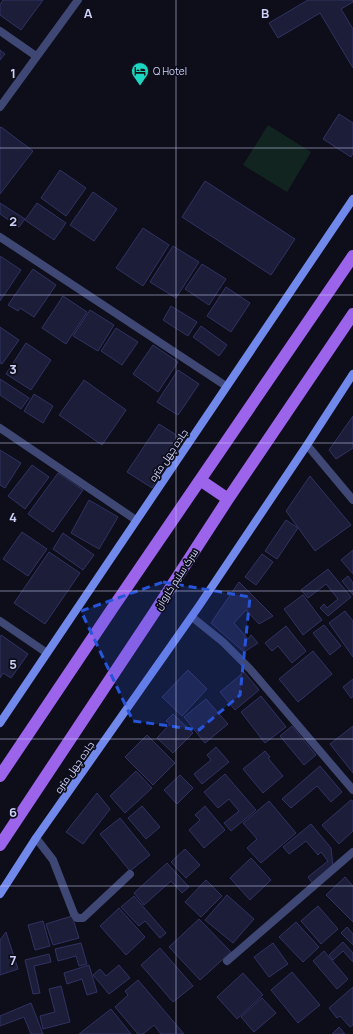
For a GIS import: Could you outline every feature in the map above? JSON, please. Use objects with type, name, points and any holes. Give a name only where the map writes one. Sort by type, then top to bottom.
[{"type":"main road","points":[[0,776],[109,613],[353,256]]},
{"type":"main road","name":"سرک سلیم کاروان","points":[[0,845],[228,499],[353,314]]},
{"type":"main road","points":[[200,480],[228,499]]},
{"type":"street","points":[[0,107],[78,0]]},
{"type":"street","points":[[0,31],[36,56]]},
{"type":"street","name":"جاده چهل متره","points":[[0,723],[353,199]]},
{"type":"street","points":[[0,237],[226,386]]},
{"type":"street","name":"جاده چهل متره","points":[[0,894],[36,838],[192,617],[353,374]]},
{"type":"street","points":[[0,428],[136,520]]},
{"type":"street","points":[[307,444],[353,500]]},
{"type":"street","points":[[192,617],[223,642],[250,669],[353,790]]},
{"type":"street","points":[[0,621],[46,653]]},
{"type":"street","points":[[36,838],[53,860],[74,914],[77,918],[83,918],[130,874]]},
{"type":"street","points":[[226,961],[353,852]]},
{"type":"highlighted area","points":[[163,582],[250,597],[240,695],[199,730],[133,721],[81,611]]},
{"type":"green space","points":[[268,125],[311,152],[287,192],[243,165]]},
{"type":"building","points":[[3,0],[43,0],[21,30],[0,15],[0,5]]},
{"type":"building","points":[[308,0],[353,0],[353,2],[341,9],[353,29],[353,68],[320,13],[278,38],[269,23]]},
{"type":"building","points":[[0,50],[5,54],[0,60]]},
{"type":"building","points":[[339,114],[353,123],[353,153],[351,157],[323,139]]},
{"type":"building","points":[[1,127],[33,151],[0,194],[0,128]]},
{"type":"building","points":[[60,170],[86,188],[66,216],[41,198]]},
{"type":"building","points":[[205,181],[295,239],[271,275],[182,217]]},
{"type":"building","points":[[93,192],[117,209],[94,241],[70,225]]},
{"type":"building","points":[[0,203],[25,219],[19,227],[0,214]]},
{"type":"building","points":[[37,203],[66,223],[54,240],[25,220]]},
{"type":"building","points":[[143,228],[169,245],[143,286],[116,268]]},
{"type":"building","points":[[173,246],[199,262],[176,298],[150,282]]},
{"type":"building","points":[[0,256],[21,270],[0,301]]},
{"type":"building","points":[[202,264],[226,279],[209,305],[185,289]]},
{"type":"building","points":[[33,269],[56,285],[34,317],[20,308],[18,311],[8,305]]},
{"type":"building","points":[[226,287],[250,303],[231,332],[207,316]]},
{"type":"building","points":[[63,296],[87,312],[66,344],[42,328]]},
{"type":"building","points":[[171,306],[197,322],[188,336],[163,320]]},
{"type":"building","points":[[90,310],[114,325],[98,351],[73,336]]},
{"type":"building","points":[[201,326],[227,345],[219,356],[193,337]]},
{"type":"building","points":[[0,327],[19,340],[2,364],[0,363]]},
{"type":"building","points":[[116,328],[138,342],[122,365],[101,351]]},
{"type":"building","points":[[26,343],[51,360],[31,390],[6,374]]},
{"type":"building","points":[[153,345],[178,362],[158,392],[133,374]]},
{"type":"building","points":[[178,370],[199,384],[178,415],[157,402]]},
{"type":"building","points":[[0,379],[29,398],[21,409],[0,395]]},
{"type":"building","points":[[84,380],[126,410],[102,445],[59,415]]},
{"type":"building","points":[[34,394],[53,406],[43,423],[24,411]]},
{"type":"building","points":[[353,416],[353,448],[336,459],[329,450]]},
{"type":"building","points":[[159,424],[184,440],[152,488],[127,472]]},
{"type":"building","points":[[0,450],[21,463],[5,488],[0,485]]},
{"type":"building","points":[[32,465],[49,477],[25,509],[8,496]]},
{"type":"building","points":[[58,473],[83,490],[53,532],[28,514]]},
{"type":"building","points":[[310,476],[351,525],[315,551],[286,511]]},
{"type":"building","points":[[89,500],[118,517],[99,549],[71,533]]},
{"type":"building","points":[[286,520],[298,528],[277,559],[265,551]]},
{"type":"building","points":[[22,532],[47,549],[28,576],[3,559]]},
{"type":"building","points":[[63,533],[94,555],[83,570],[53,549]]},
{"type":"building","points":[[353,550],[353,574],[341,560]]},
{"type":"building","points":[[49,552],[80,573],[45,624],[14,603]]},
{"type":"building","points":[[262,554],[273,562],[256,585],[245,577]]},
{"type":"building","points":[[328,569],[351,597],[328,616],[320,608],[324,604],[327,608],[338,599],[326,584],[308,598],[301,590]]},
{"type":"building","points":[[348,576],[353,583],[353,595],[342,581]]},
{"type":"building","points":[[239,582],[273,616],[259,624],[246,610],[234,623],[248,639],[251,635],[258,643],[244,652],[211,623]]},
{"type":"building","points":[[303,595],[322,620],[303,635],[284,609]]},
{"type":"building","points":[[345,611],[353,621],[353,657],[329,623]]},
{"type":"building","points":[[324,625],[341,646],[330,655],[313,633]]},
{"type":"building","points":[[286,626],[306,651],[292,663],[278,646],[272,651],[265,643]]},
{"type":"building","points":[[1,635],[28,654],[11,678],[3,673],[0,678]]},
{"type":"building","points":[[313,651],[332,674],[298,702],[279,679]]},
{"type":"building","points":[[188,670],[207,689],[182,716],[162,697]]},
{"type":"building","points":[[244,672],[259,690],[235,710],[220,692]]},
{"type":"building","points":[[353,679],[353,697],[351,698],[343,687]]},
{"type":"building","points":[[261,696],[286,727],[265,743],[241,712]]},
{"type":"building","points":[[206,699],[228,724],[205,743],[184,717]]},
{"type":"building","points":[[173,714],[193,733],[173,753],[157,738],[170,724],[166,721]]},
{"type":"building","points":[[292,726],[316,755],[304,765],[280,736]]},
{"type":"building","points":[[353,726],[353,773],[330,744]]},
{"type":"building","points":[[147,735],[175,763],[153,785],[125,757]]},
{"type":"building","points":[[216,747],[229,762],[202,784],[194,774],[211,760],[207,755]]},
{"type":"building","points":[[265,751],[270,757],[268,758],[283,776],[263,793],[243,769]]},
{"type":"building","points":[[320,766],[342,792],[331,802],[317,786],[291,808],[282,799]]},
{"type":"building","points":[[136,771],[152,788],[125,813],[110,796]]},
{"type":"building","points":[[225,774],[256,810],[231,831],[224,823],[239,811],[229,799],[218,808],[204,792]]},
{"type":"building","points":[[180,775],[193,788],[177,804],[164,790]]},
{"type":"building","points":[[97,793],[110,809],[83,844],[66,832]]},
{"type":"building","points":[[351,800],[353,801],[353,831],[339,844],[322,825]]},
{"type":"building","points":[[269,801],[296,833],[261,863],[247,848],[257,839],[243,823]]},
{"type":"building","points":[[142,806],[160,827],[146,839],[128,818]]},
{"type":"building","points":[[205,806],[225,830],[204,848],[189,830],[200,820],[195,815]]},
{"type":"building","points":[[120,818],[150,855],[130,871],[100,834]]},
{"type":"building","points":[[311,824],[331,848],[333,867],[313,884],[308,877],[328,861],[321,852],[318,855],[306,841],[289,854],[283,847]]},
{"type":"building","points":[[185,849],[200,865],[186,878],[171,862]]},
{"type":"building","points":[[251,858],[271,880],[250,900],[230,878]]},
{"type":"building","points":[[167,863],[189,887],[182,893],[171,881],[144,905],[134,893]]},
{"type":"building","points":[[345,877],[353,886],[353,922],[326,895]]},
{"type":"building","points":[[206,880],[222,896],[201,917],[185,902]]},
{"type":"building","points":[[227,895],[254,919],[233,943],[205,920]]},
{"type":"building","points":[[134,896],[166,933],[160,938],[145,921],[139,926],[121,907]]},
{"type":"building","points":[[318,906],[338,929],[321,944],[301,921]]},
{"type":"building","points":[[119,908],[145,937],[126,955],[100,926]]},
{"type":"building","points":[[72,916],[79,938],[53,945],[46,924]]},
{"type":"building","points":[[199,919],[231,952],[200,980],[169,947]]},
{"type":"building","points":[[43,921],[50,946],[35,950],[28,925]]},
{"type":"building","points":[[296,922],[319,947],[303,962],[279,937]]},
{"type":"building","points":[[347,927],[353,934],[353,945],[341,933]]},
{"type":"building","points":[[6,932],[18,969],[0,975],[0,940]]},
{"type":"building","points":[[343,942],[353,953],[353,962],[343,951],[333,960],[329,955]]},
{"type":"building","points":[[81,943],[87,964],[79,966],[76,956],[58,961],[55,949]]},
{"type":"building","points":[[273,943],[288,964],[269,977],[254,957]]},
{"type":"building","points":[[160,948],[193,986],[173,1002],[141,965]]},
{"type":"building","points":[[324,951],[348,979],[337,989],[313,961]]},
{"type":"building","points":[[49,954],[51,962],[34,966],[40,993],[33,994],[25,960]]},
{"type":"building","points":[[89,965],[97,992],[87,995],[82,979],[67,984],[64,973]]},
{"type":"building","points":[[119,965],[130,978],[109,994],[93,975],[100,969],[106,976]]},
{"type":"building","points":[[292,972],[320,1005],[298,1023],[271,990]]},
{"type":"building","points":[[243,973],[263,995],[237,1019],[217,997]]},
{"type":"building","points":[[138,980],[184,1034],[161,1034],[154,1025],[143,1034],[138,1034],[115,1007],[128,995],[125,991]]},
{"type":"building","points":[[61,986],[70,1022],[43,1029],[40,1016],[55,1012],[49,989]]},
{"type":"building","points":[[353,987],[353,1025],[350,1027],[340,1016],[337,1018],[329,1008]]},
{"type":"building","points":[[262,998],[276,1013],[254,1032],[241,1017]]},
{"type":"building","points":[[31,1003],[43,1034],[31,1034],[24,1017],[0,1026],[0,1016]]},
{"type":"building","points":[[111,1009],[131,1034],[79,1034]]},
{"type":"building","points":[[339,1027],[345,1034],[332,1034]]},
{"type":"place","name":"Q Hotel","points":[[140,86]]}]
